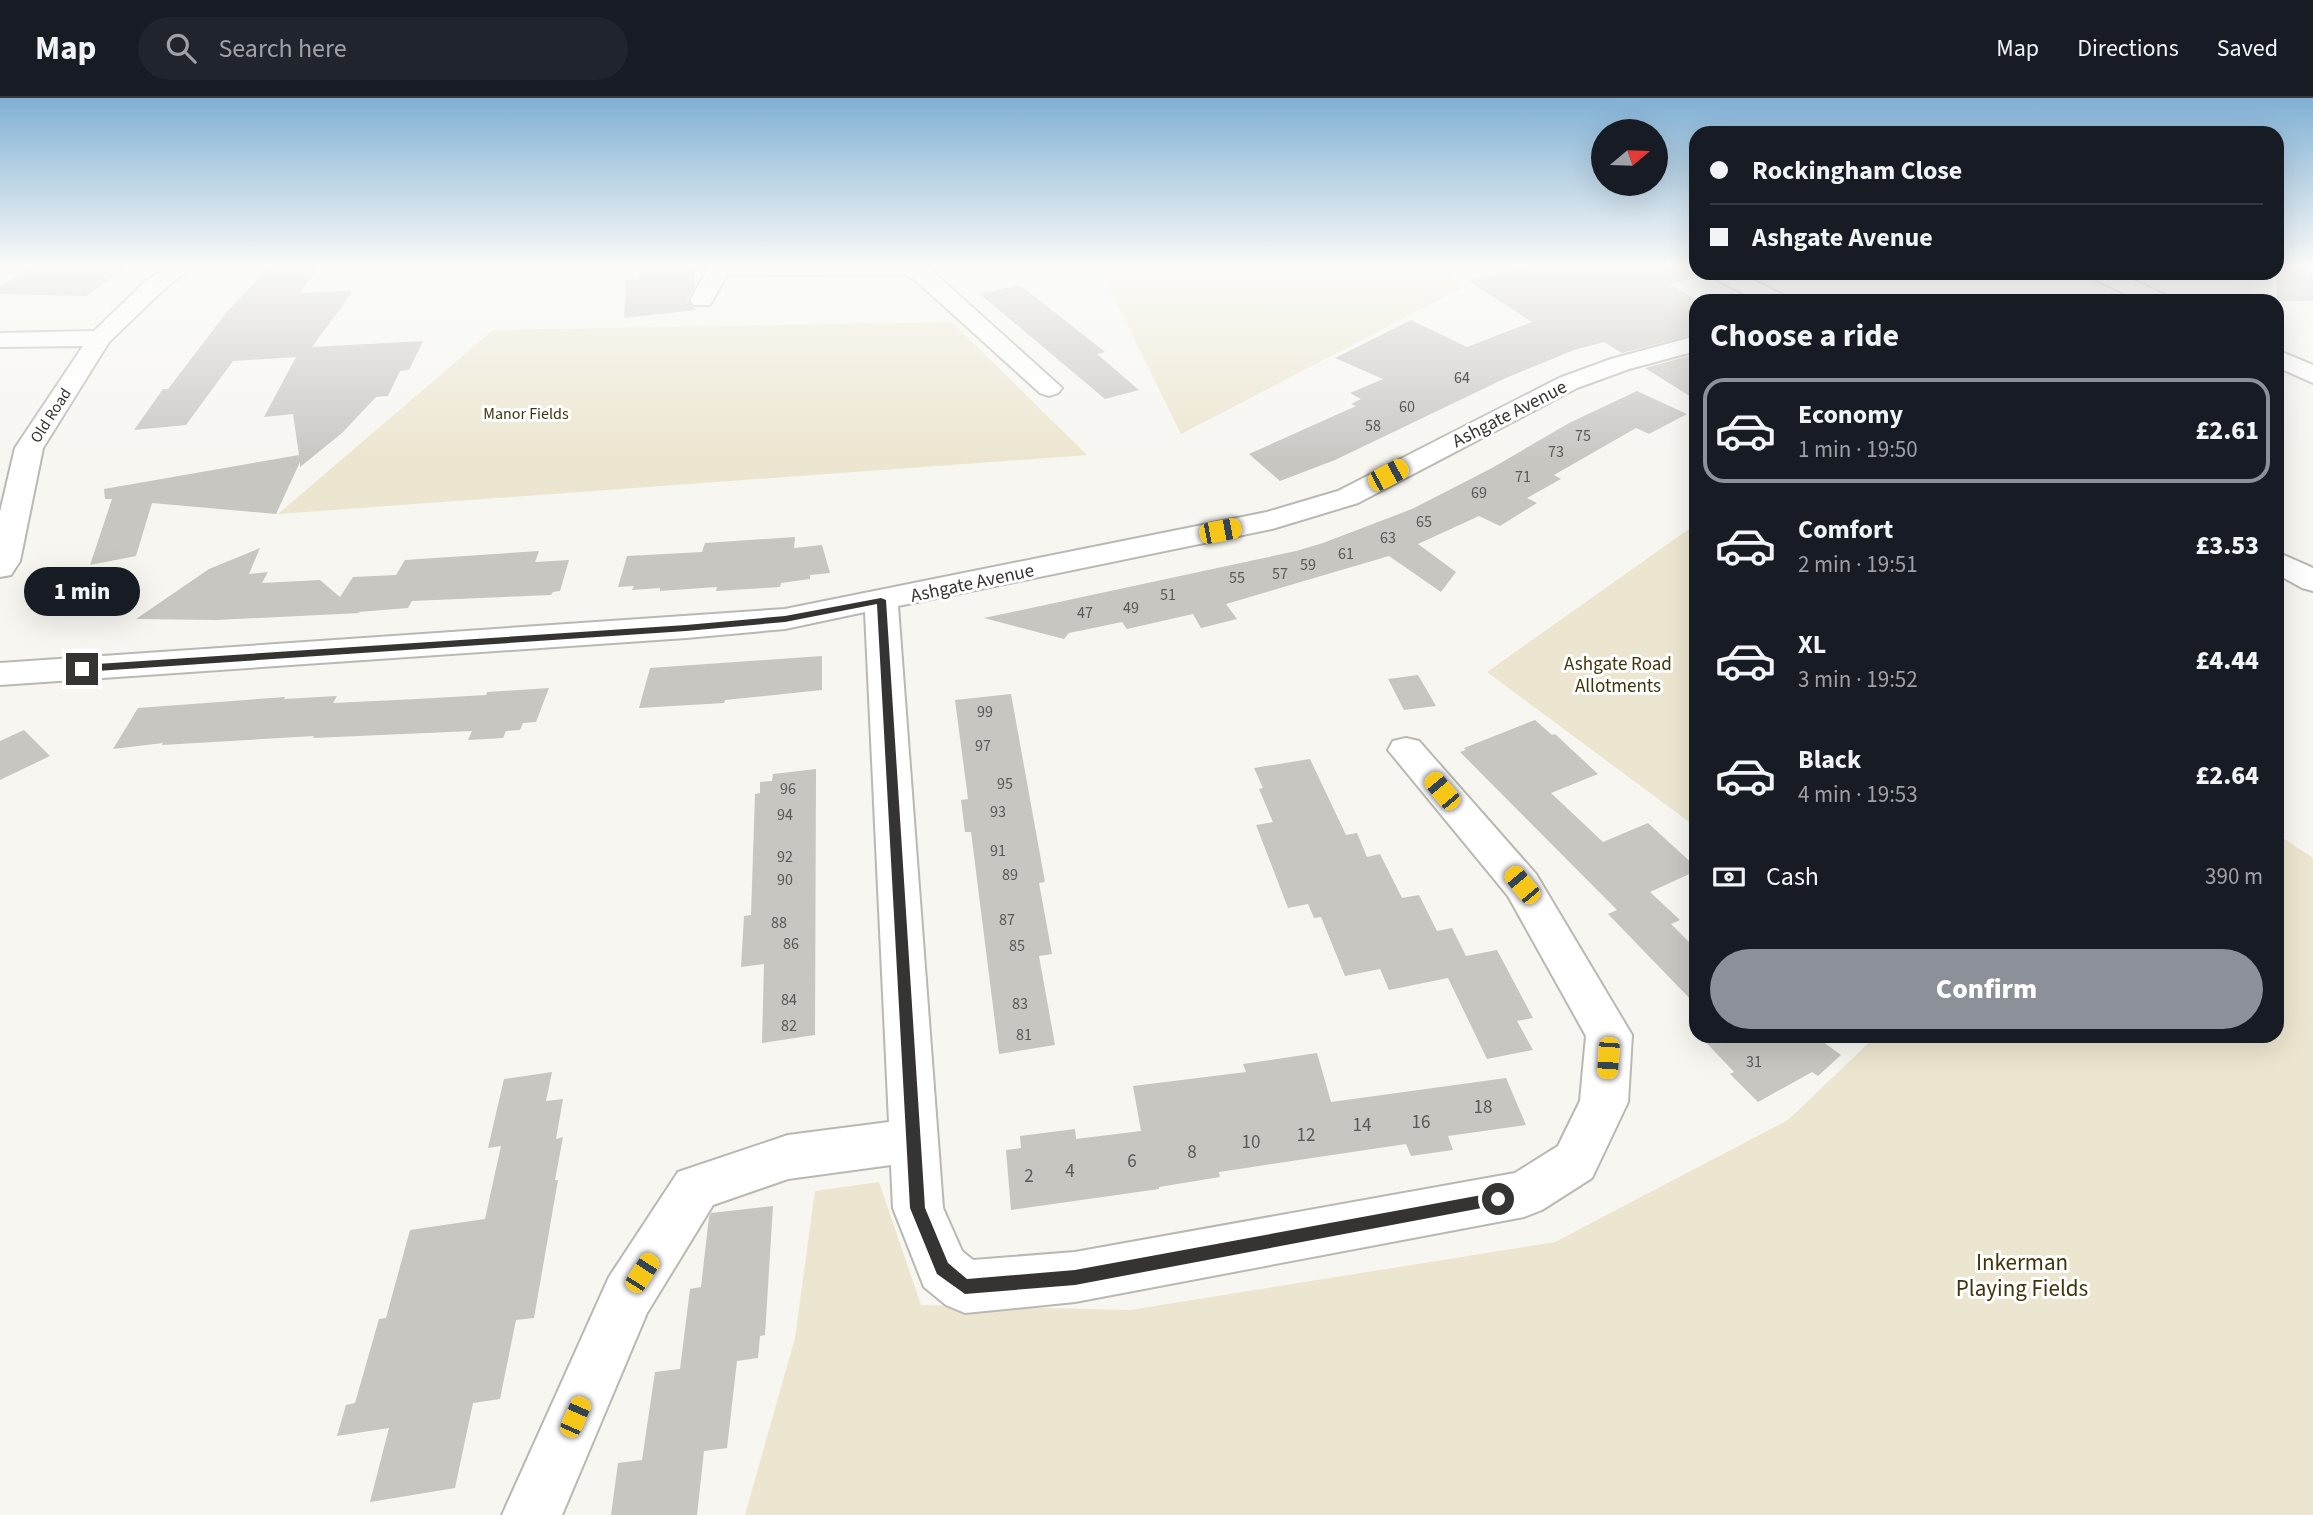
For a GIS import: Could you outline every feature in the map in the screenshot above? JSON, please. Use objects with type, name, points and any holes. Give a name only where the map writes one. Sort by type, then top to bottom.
[{"type":"street","name":"Old Road","points":[[0,568],[4,561],[29,448],[100,338],[108,330]]},
{"type":"street","points":[[993,330],[1034,363],[1049,388]]},
{"type":"street","points":[[0,340],[100,338]]},
{"type":"street","name":"Ashgate Avenue","points":[[0,674],[785,619],[1272,520],[1348,497],[1568,383],[1620,363],[1689,345]]},
{"type":"street","points":[[2284,360],[2313,375]]},
{"type":"street","points":[[2284,565],[2313,581]]},
{"type":"street","points":[[881,600],[918,1208],[943,1269],[965,1287],[1088,1275],[1524,1194],[1575,1162],[1604,1102],[1609,1035],[1522,885],[1405,750]]},
{"type":"street","points":[[532,1515],[628,1295],[696,1188],[788,1157],[913,1140]]},
{"type":"green space","name":"Manor Fields","points":[[493,330],[960,330],[1087,455],[278,514]]},
{"type":"green space","points":[[1130,330],[1381,330],[1181,434]]},
{"type":"green space","name":"Ashgate Road Allotments","points":[[1689,529],[1689,822],[1487,672]]},
{"type":"green space","name":"Inkerman Playing Fields","points":[[2284,839],[2313,858],[2313,1515],[745,1515],[795,1338],[815,1191],[879,1182],[921,1305],[1130,1310],[1555,1242],[1788,1120],[1869,1043],[2284,1043]]},
{"type":"building","points":[[213,330],[324,330],[312,347],[423,341],[409,370],[400,371],[388,396],[376,397],[342,433],[300,467],[300,462],[276,514],[152,503],[136,556],[90,565],[112,499],[105,499],[104,489],[299,455],[293,414],[264,417],[296,357],[233,361],[186,425],[134,430],[163,389],[168,389]]},
{"type":"building","points":[[1023,330],[1077,330],[1105,352],[1097,354],[1139,390],[1105,399]]},
{"type":"building","points":[[1391,330],[1432,330],[1467,347],[1511,330],[1689,330],[1689,336],[1622,353],[1604,342],[1574,350],[1508,377],[1335,460],[1280,481],[1249,454],[1356,406],[1351,404],[1361,399],[1350,393],[1383,379],[1335,358]]},
{"type":"building","points":[[1689,356],[1689,396],[1645,368]]},
{"type":"building","points":[[1637,391],[1687,414],[1649,434],[1636,428],[1554,475],[1561,479],[1527,498],[1537,503],[1500,526],[1479,516],[1418,544],[1456,572],[1441,592],[1389,556],[1226,604],[1237,619],[1201,628],[1193,614],[1127,629],[1122,622],[1069,633],[1064,639],[984,618],[1323,543],[1412,509],[1492,468],[1569,423]]},
{"type":"building","points":[[795,537],[794,548],[822,545],[830,573],[781,583],[780,587],[660,591],[660,588],[632,590],[634,586],[618,587],[627,556],[702,552],[705,543]]},
{"type":"building","points":[[260,548],[249,574],[268,572],[262,583],[320,580],[340,597],[353,577],[396,575],[405,560],[539,551],[535,562],[569,560],[560,591],[551,595],[412,601],[408,608],[358,612],[360,613],[216,620],[136,619],[209,569]]},
{"type":"building","points":[[822,656],[822,690],[725,700],[724,703],[639,708],[650,668]]},
{"type":"building","points":[[1418,675],[1436,706],[1404,710],[1388,679]]},
{"type":"building","points":[[549,688],[536,722],[523,723],[520,730],[506,731],[503,738],[468,740],[472,731],[313,738],[314,736],[162,745],[163,743],[113,749],[138,708],[285,697],[284,699],[337,696],[333,703],[417,699]]},
{"type":"building","points":[[1011,694],[1045,882],[1039,883],[1052,954],[1039,956],[1055,1045],[999,1054],[971,832],[965,832],[961,800],[968,799],[955,700]]},
{"type":"building","points":[[1535,720],[1552,735],[1555,734],[1598,774],[1551,793],[1603,842],[1648,823],[1689,861],[1689,874],[1650,892],[1680,920],[1671,924],[1689,942],[1689,998],[1608,914],[1617,910],[1460,752],[1466,750],[1464,748]]},
{"type":"building","points":[[24,730],[50,756],[0,780],[0,741]]},
{"type":"building","points":[[1310,759],[1346,835],[1357,833],[1367,857],[1380,854],[1402,898],[1419,895],[1437,931],[1452,928],[1466,956],[1497,950],[1533,1018],[1517,1021],[1533,1050],[1487,1059],[1448,978],[1389,990],[1380,969],[1345,976],[1321,917],[1314,918],[1308,904],[1288,908],[1256,825],[1273,822],[1259,789],[1263,788],[1254,768]]},
{"type":"building","points":[[816,769],[815,1035],[762,1043],[764,964],[741,967],[744,916],[751,915],[755,794],[760,793],[760,782],[772,781],[773,774]]},
{"type":"building","points":[[1707,1043],[1825,1043],[1841,1055],[1818,1076],[1812,1072],[1758,1102],[1730,1074],[1734,1072]]},
{"type":"building","points":[[1317,1053],[1331,1102],[1506,1078],[1526,1125],[1448,1136],[1453,1150],[1411,1156],[1406,1144],[1219,1172],[1220,1177],[1159,1189],[1011,1210],[1006,1150],[1021,1148],[1020,1136],[1075,1129],[1076,1139],[1141,1131],[1133,1086],[1246,1072],[1243,1064]]},
{"type":"building","points":[[552,1072],[546,1101],[563,1099],[556,1139],[563,1137],[555,1180],[558,1180],[534,1318],[516,1320],[500,1399],[473,1403],[455,1488],[370,1502],[389,1428],[337,1436],[346,1405],[355,1403],[379,1319],[386,1318],[410,1230],[485,1219],[501,1146],[488,1148],[504,1079]]},
{"type":"building","points":[[773,1206],[765,1335],[760,1336],[758,1358],[737,1361],[727,1448],[704,1451],[697,1515],[611,1515],[618,1463],[642,1460],[655,1372],[680,1369],[690,1289],[701,1287],[711,1213]]},
{"type":"route","points":[[82,669],[686,628],[785,619],[881,600],[918,1208],[943,1269],[965,1287],[1075,1277],[1498,1199]]}]
